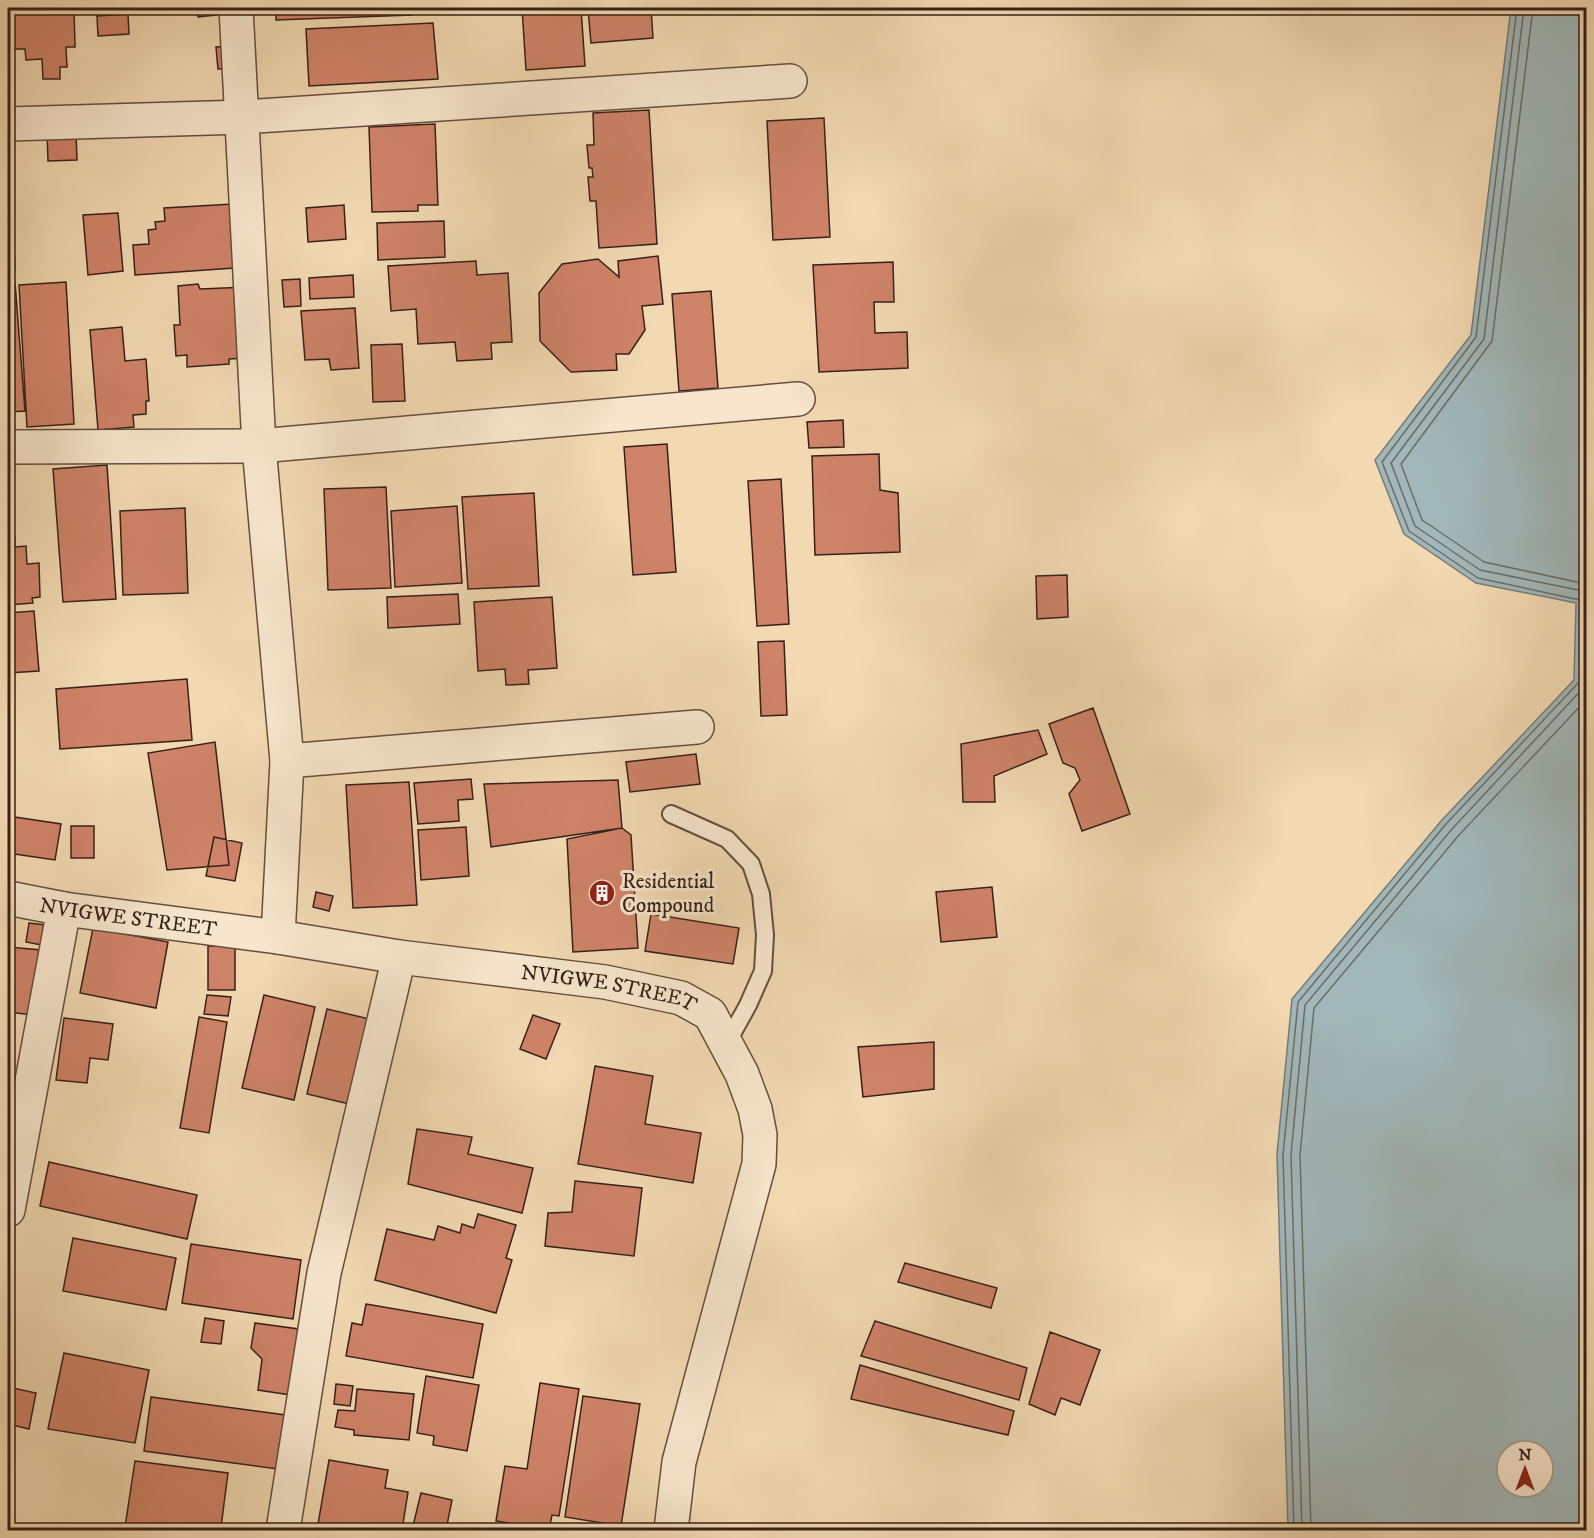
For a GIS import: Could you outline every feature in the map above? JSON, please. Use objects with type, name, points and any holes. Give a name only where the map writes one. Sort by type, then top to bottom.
[{"type":"street","points":[[236,8],[259,446],[287,761],[278,937]]},
{"type":"street","points":[[8,124],[243,117],[790,81]]},
{"type":"street","points":[[8,447],[259,446],[798,399]]},
{"type":"street","points":[[287,761],[697,727]]},
{"type":"street","name":"NVIGWE STREET","points":[[8,898],[64,909],[278,937],[399,957],[605,982],[681,998],[710,1014],[742,1074],[755,1109],[760,1135],[759,1164],[679,1462],[671,1530]]},
{"type":"street","points":[[8,1210],[64,909]]},
{"type":"street","points":[[283,1530],[324,1273],[399,957]]},
{"type":"lane","points":[[671,814],[727,839],[751,864],[761,894],[765,935],[763,971],[727,1043]]},
{"type":"water","points":[[1511,8],[1586,8],[1586,1530],[1288,1530],[1277,1154],[1292,999],[1442,820],[1574,680],[1576,603],[1476,583],[1404,534],[1375,460],[1471,335]]},
{"type":"building","points":[[8,8],[74,8],[75,47],[66,47],[67,67],[60,67],[60,79],[43,79],[42,59],[26,60],[25,49],[11,49]]},
{"type":"building","points":[[197,8],[215,8],[216,15],[198,17]]},
{"type":"building","points":[[276,8],[412,8],[412,15],[276,20]]},
{"type":"building","points":[[522,8],[581,8],[585,66],[526,70]]},
{"type":"building","points":[[583,8],[651,8],[653,38],[591,43],[588,9],[583,10]]},
{"type":"building","points":[[128,14],[129,34],[98,36],[97,16]]},
{"type":"building","points":[[433,23],[438,79],[309,86],[306,29]]},
{"type":"building","points":[[235,46],[236,68],[218,69],[216,47]]},
{"type":"building","points":[[649,110],[657,244],[599,248],[596,201],[590,201],[588,177],[593,177],[592,168],[589,168],[587,145],[594,145],[593,113]]},
{"type":"building","points":[[824,118],[830,237],[773,240],[767,121]]},
{"type":"building","points":[[435,124],[438,205],[418,205],[418,211],[372,212],[369,127]]},
{"type":"building","points":[[47,133],[76,133],[77,160],[48,161]]},
{"type":"building","points":[[8,143],[15,269],[8,270]]},
{"type":"building","points":[[233,204],[234,268],[135,275],[133,245],[149,244],[148,230],[156,229],[155,222],[165,221],[164,208]]},
{"type":"building","points":[[344,205],[346,239],[308,242],[306,208]]},
{"type":"building","points":[[118,213],[123,271],[88,275],[83,215]]},
{"type":"building","points":[[444,221],[445,257],[378,260],[377,223]]},
{"type":"building","points":[[658,256],[663,304],[642,306],[645,330],[629,354],[616,354],[617,370],[571,372],[540,341],[539,293],[562,264],[598,259],[619,277],[618,261]]},
{"type":"building","points":[[476,261],[477,275],[508,273],[512,342],[491,343],[492,359],[457,361],[455,342],[418,344],[416,309],[391,311],[388,266]]},
{"type":"building","points":[[893,262],[894,302],[874,302],[875,333],[907,332],[908,368],[819,372],[813,265]]},
{"type":"building","points":[[353,275],[354,297],[310,299],[309,278]]},
{"type":"building","points":[[300,279],[301,306],[284,307],[282,280]]},
{"type":"building","points":[[15,282],[25,411],[8,412],[8,283]]},
{"type":"building","points":[[66,282],[74,424],[27,427],[19,285]]},
{"type":"building","points":[[198,284],[200,289],[247,287],[244,358],[229,359],[229,364],[187,367],[187,355],[176,356],[174,325],[180,325],[178,286]]},
{"type":"building","points":[[711,291],[718,388],[679,391],[672,294]]},
{"type":"building","points":[[355,308],[359,368],[331,370],[329,359],[305,360],[301,311]]},
{"type":"building","points":[[122,327],[125,361],[146,359],[149,401],[146,401],[146,414],[133,415],[134,427],[98,430],[90,330]]},
{"type":"building","points":[[402,344],[405,401],[373,402],[371,345]]},
{"type":"building","points":[[843,420],[844,447],[809,448],[807,422]]},
{"type":"building","points":[[667,444],[676,572],[633,575],[624,447]]},
{"type":"building","points":[[879,454],[880,490],[898,493],[900,552],[815,555],[812,456]]},
{"type":"building","points":[[107,465],[116,599],[63,602],[53,469]]},
{"type":"building","points":[[781,479],[789,624],[757,626],[748,481]]},
{"type":"building","points":[[386,487],[391,588],[328,590],[324,489]]},
{"type":"building","points":[[534,493],[539,586],[468,589],[462,497]]},
{"type":"building","points":[[457,506],[462,583],[395,587],[391,511]]},
{"type":"building","points":[[185,508],[188,593],[123,595],[120,511]]},
{"type":"building","points":[[8,538],[15,538],[15,547],[26,546],[27,564],[39,563],[40,597],[32,598],[33,603],[8,605]]},
{"type":"building","points":[[1067,575],[1068,617],[1037,619],[1036,576]]},
{"type":"building","points":[[458,594],[460,624],[388,628],[387,597]]},
{"type":"building","points":[[552,597],[557,668],[528,670],[529,684],[506,685],[505,669],[478,671],[474,602]]},
{"type":"building","points":[[34,611],[39,671],[8,673],[8,613]]},
{"type":"building","points":[[784,641],[787,715],[761,716],[758,642]]},
{"type":"building","points":[[187,679],[192,740],[60,749],[56,689]]},
{"type":"building","points":[[1093,708],[1130,814],[1082,831],[1069,794],[1080,780],[1075,768],[1063,763],[1049,724]]},
{"type":"building","points":[[1038,730],[1047,754],[994,776],[995,802],[963,802],[961,744]]},
{"type":"building","points":[[215,742],[229,865],[167,870],[148,753]]},
{"type":"building","points":[[696,754],[700,784],[630,792],[626,762]]},
{"type":"building","points":[[471,779],[473,799],[458,800],[459,821],[418,824],[414,783]]},
{"type":"building","name":"Residential Compound","points":[[618,780],[622,828],[491,847],[484,784]]},
{"type":"building","points":[[409,782],[417,905],[353,908],[346,785]]},
{"type":"building","points":[[8,816],[61,824],[55,860],[8,853]]},
{"type":"building","points":[[71,826],[94,826],[94,858],[71,858]]},
{"type":"building","points":[[466,827],[469,876],[421,880],[418,830]]},
{"type":"building","name":"Residential Compound","points":[[622,828],[631,835],[638,948],[573,952],[567,839]]},
{"type":"building","points":[[214,837],[242,843],[235,881],[206,876]]},
{"type":"building","points":[[992,887],[997,937],[941,942],[936,892]]},
{"type":"building","points":[[316,892],[333,896],[329,911],[313,907]]},
{"type":"building","points":[[651,914],[739,928],[733,964],[645,951]]},
{"type":"building","points":[[29,923],[45,925],[42,945],[26,942]]},
{"type":"building","points":[[93,928],[168,942],[156,1008],[80,993]]},
{"type":"building","points":[[208,946],[235,946],[235,990],[208,990]]},
{"type":"building","points":[[8,947],[41,950],[33,1015],[8,1012]]},
{"type":"building","points":[[207,995],[231,997],[228,1016],[204,1014]]},
{"type":"building","points":[[264,995],[315,1007],[294,1100],[242,1088]]},
{"type":"building","points":[[327,1009],[378,1021],[358,1106],[307,1094]]},
{"type":"building","points":[[533,1015],[560,1024],[546,1059],[520,1049]]},
{"type":"building","points":[[199,1017],[227,1022],[209,1133],[180,1128]]},
{"type":"building","points":[[64,1018],[113,1024],[108,1060],[90,1058],[87,1083],[56,1080]]},
{"type":"building","points":[[934,1042],[934,1089],[863,1097],[858,1047]]},
{"type":"building","points":[[595,1066],[653,1076],[645,1124],[701,1133],[693,1183],[578,1164]]},
{"type":"building","points":[[417,1129],[472,1137],[468,1154],[533,1168],[522,1213],[408,1184]]},
{"type":"building","points":[[49,1162],[197,1195],[187,1239],[40,1206]]},
{"type":"building","points":[[575,1181],[642,1188],[634,1256],[545,1246],[548,1213],[572,1212]]},
{"type":"building","points":[[478,1214],[516,1225],[506,1258],[512,1260],[496,1313],[375,1280],[387,1229],[434,1240],[438,1226],[460,1233],[462,1224],[474,1228]]},
{"type":"building","points":[[73,1238],[176,1258],[166,1310],[63,1291]]},
{"type":"building","points":[[191,1244],[301,1260],[293,1319],[182,1303]]},
{"type":"building","points":[[905,1263],[997,1288],[991,1308],[898,1282]]},
{"type":"building","points":[[366,1304],[483,1324],[473,1378],[346,1356],[352,1323],[362,1325]]},
{"type":"building","points":[[205,1318],[224,1321],[221,1344],[201,1342]]},
{"type":"building","points":[[875,1321],[1027,1368],[1019,1400],[861,1356]]},
{"type":"building","points":[[255,1323],[306,1330],[297,1396],[258,1390],[262,1359],[251,1348]]},
{"type":"building","points":[[1050,1332],[1100,1350],[1080,1405],[1061,1398],[1055,1415],[1029,1404]]},
{"type":"building","points":[[64,1353],[149,1370],[135,1443],[48,1429]]},
{"type":"building","points":[[860,1365],[1014,1411],[1008,1435],[851,1399]]},
{"type":"building","points":[[426,1376],[479,1385],[467,1451],[433,1445],[434,1436],[417,1433]]},
{"type":"building","points":[[540,1383],[579,1389],[559,1516],[552,1515],[549,1530],[496,1521],[505,1466],[527,1469]]},
{"type":"building","points":[[336,1384],[353,1386],[350,1406],[334,1404]]},
{"type":"building","points":[[13,1388],[36,1393],[29,1429],[8,1424]]},
{"type":"building","points":[[357,1389],[414,1394],[409,1440],[354,1435],[354,1430],[335,1427],[338,1410],[355,1411]]},
{"type":"building","points":[[583,1396],[640,1404],[621,1526],[565,1517]]},
{"type":"building","points":[[151,1397],[293,1416],[285,1470],[144,1451]]},
{"type":"building","points":[[329,1460],[388,1470],[385,1488],[408,1492],[402,1530],[317,1530]]},
{"type":"building","points":[[135,1461],[228,1473],[221,1527],[202,1526],[202,1530],[149,1530],[125,1527]]},
{"type":"building","points":[[421,1493],[452,1500],[446,1530],[412,1530]]},
{"type":"place","name":"Residential Compound","points":[[602,893]]}]
